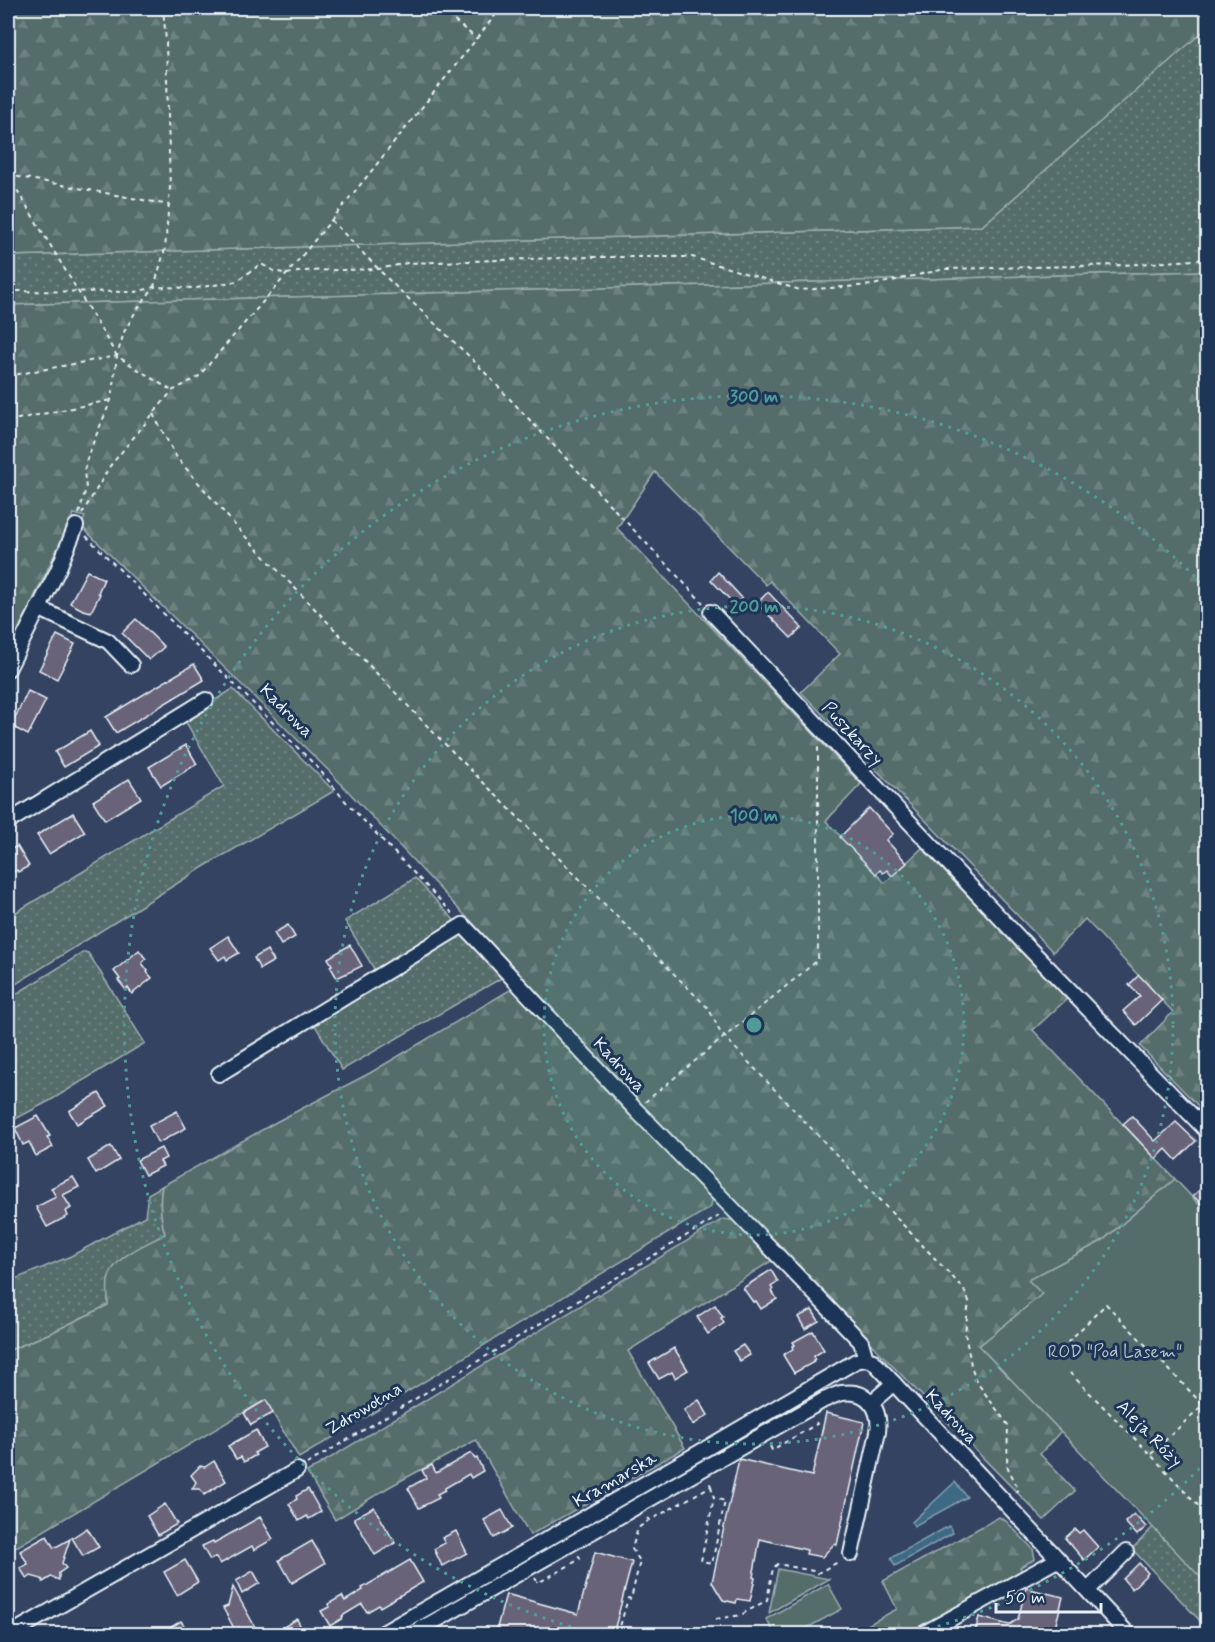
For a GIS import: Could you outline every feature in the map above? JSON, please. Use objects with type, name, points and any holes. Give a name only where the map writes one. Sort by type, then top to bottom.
[{"type":"street","points":[[8,669],[62,560],[76,526]]},
{"type":"street","points":[[39,608],[108,641],[131,665]]},
{"type":"street","name":"Puszkarzy","points":[[711,612],[1021,940],[1208,1132]]},
{"type":"street","points":[[8,822],[206,700]]},
{"type":"street","points":[[219,1074],[463,925]]},
{"type":"street","name":"Kadrowa","points":[[463,925],[636,1110],[861,1342],[866,1359],[873,1361],[894,1383],[1128,1635]]},
{"type":"street","name":"Kramarska","points":[[381,1635],[856,1361],[866,1359]]},
{"type":"street","points":[[871,1403],[894,1383]]},
{"type":"street","points":[[412,1635],[824,1400],[843,1393],[865,1397],[879,1418],[878,1432],[851,1554]]},
{"type":"street","points":[[9,1631],[297,1470]]},
{"type":"street","points":[[1088,1590],[1126,1552]]},
{"type":"street","points":[[923,1635],[1057,1560]]},
{"type":"path","points":[[76,526],[86,488],[84,471],[88,455],[111,400],[117,356],[124,332],[154,287],[165,249],[170,206],[166,41],[163,8]]},
{"type":"path","points":[[442,8],[446,14],[477,39]]},
{"type":"path","points":[[446,14],[450,8]]},
{"type":"path","points":[[76,526],[110,466],[172,391],[198,377],[287,274],[501,8]]},
{"type":"path","points":[[8,175],[170,206]]},
{"type":"path","points":[[8,175],[117,356],[172,391]]},
{"type":"path","points":[[331,220],[472,359],[711,612]]},
{"type":"path","points":[[8,291],[136,292],[154,287],[197,288],[237,282],[261,264],[274,271],[287,274],[303,271],[379,269],[407,263],[591,257],[692,257],[800,290],[873,285],[945,269],[1123,265],[1208,259]]},
{"type":"path","points":[[8,376],[117,356]]},
{"type":"path","points":[[8,421],[111,400]]},
{"type":"path","points":[[153,414],[177,458],[241,532],[436,735],[709,1010],[720,1032],[963,1287],[969,1301],[965,1333],[976,1381],[1008,1425],[1007,1466],[1018,1490],[1005,1503]]},
{"type":"path","name":"Kadrowa","points":[[76,526],[318,768],[347,803],[463,925]]},
{"type":"path","points":[[636,1110],[818,960],[818,724]]},
{"type":"path","name":"Zdrowotna","points":[[297,1470],[732,1208]]},
{"type":"path","points":[[1055,1355],[1106,1304],[1208,1410]]},
{"type":"path","name":"Aleja Róży","points":[[1070,1373],[1208,1516]]},
{"type":"path","points":[[1150,1454],[1208,1400]]},
{"type":"path","points":[[767,1440],[772,1450],[817,1424],[812,1415]]},
{"type":"path","points":[[709,1475],[708,1481],[714,1498],[701,1561],[711,1563],[725,1501],[714,1498]]},
{"type":"path","points":[[619,1634],[627,1598],[631,1599],[640,1561],[632,1549],[636,1527],[711,1486]]},
{"type":"path","points":[[645,1515],[649,1520]]},
{"type":"path","points":[[532,1574],[538,1583],[580,1559],[576,1550]]},
{"type":"path","points":[[716,1619],[741,1615],[767,1600],[773,1568],[778,1564],[813,1571],[816,1574],[851,1554]]},
{"type":"path","points":[[476,1632],[486,1635]]},
{"type":"green space","points":[[8,8],[1207,8],[1208,27],[982,226],[8,256]]},
{"type":"green space","points":[[1207,27],[1207,271],[8,305],[8,256],[982,226]]},
{"type":"green space","points":[[1207,271],[1207,1115],[1140,1046],[1173,1012],[1085,919],[1053,952],[801,692],[840,654],[770,581],[766,585],[655,472],[617,528],[861,784],[826,821],[885,883],[922,848],[1067,999],[1033,1030],[1175,1179],[1102,1241],[1029,1280],[1043,1294],[979,1346],[1061,1431],[1040,1454],[1075,1491],[1044,1520],[869,1342],[865,1344],[329,771],[81,526],[85,517],[74,514],[8,652],[8,305]]},
{"type":"green space","points":[[233,689],[334,791],[205,866],[8,989],[8,917],[224,786],[184,719]]},
{"type":"green space","points":[[415,878],[454,920],[454,926],[376,972],[345,921]]},
{"type":"green space","points":[[463,931],[505,976],[342,1070],[313,1022]]},
{"type":"green space","points":[[84,952],[88,953],[145,1043],[51,1100],[8,1123],[8,999]]},
{"type":"green space","points":[[515,987],[713,1194],[711,1207],[299,1458],[265,1400],[8,1552],[8,1351],[108,1305],[108,1281],[116,1265],[131,1252],[165,1234],[160,1210],[162,1186],[276,1122],[370,1073]]},
{"type":"green space","name":"ROD \"Pod Lasem\"","points":[[1175,1179],[1207,1213],[1207,1584],[979,1346],[1042,1294],[1028,1280],[1102,1241]]},
{"type":"green space","points":[[162,1186],[160,1210],[165,1234],[124,1257],[108,1280],[108,1305],[8,1351],[8,1282],[71,1256],[145,1216],[148,1194]]},
{"type":"green space","points":[[723,1219],[739,1221],[776,1258],[628,1351],[685,1448],[530,1535],[476,1440],[389,1487],[335,1520],[307,1472]]},
{"type":"green space","points":[[999,1517],[1006,1521],[1033,1549],[1035,1559],[1020,1567],[1023,1572],[909,1634],[851,1634],[897,1609],[883,1581]]},
{"type":"green space","points":[[1153,1527],[1207,1584],[1207,1628],[1132,1549]]},
{"type":"green space","points":[[778,1569],[829,1579],[769,1613]]},
{"type":"green space","points":[[828,1584],[842,1609],[796,1634],[775,1634],[766,1619]]},
{"type":"water","points":[[955,1482],[967,1497],[914,1526],[912,1522]]},
{"type":"water","points":[[949,1526],[953,1533],[895,1566],[891,1558]]},
{"type":"building","points":[[87,571],[104,579],[91,612],[70,603]]},
{"type":"building","points":[[718,572],[742,598],[735,605],[711,580]]},
{"type":"building","points":[[768,592],[802,628],[791,638],[757,603]]},
{"type":"building","points":[[136,619],[164,647],[149,660],[122,633]]},
{"type":"building","points":[[57,635],[75,644],[57,679],[39,670]]},
{"type":"building","points":[[194,664],[204,680],[116,733],[106,717]]},
{"type":"building","points":[[28,691],[46,700],[28,735],[11,726]]},
{"type":"building","points":[[90,731],[99,746],[64,767],[55,752]]},
{"type":"building","points":[[186,745],[197,764],[161,786],[149,767]]},
{"type":"building","points":[[129,779],[141,798],[105,820],[93,801]]},
{"type":"building","points":[[869,808],[893,834],[886,840],[907,863],[892,876],[887,870],[883,873],[880,870],[876,874],[840,837]]},
{"type":"building","points":[[73,813],[85,832],[49,854],[37,835]]},
{"type":"building","points":[[17,846],[29,866],[8,876],[8,851]]},
{"type":"building","points":[[288,925],[295,937],[281,945],[274,933]]},
{"type":"building","points":[[228,936],[239,953],[227,960],[225,956],[219,960],[210,948]]},
{"type":"building","points":[[350,945],[362,966],[337,978],[328,958]]},
{"type":"building","points":[[139,950],[146,959],[142,963],[152,978],[132,994],[118,980],[120,979],[114,971]]},
{"type":"building","points":[[267,950],[274,961],[260,969],[254,958]]},
{"type":"building","points":[[1139,975],[1162,1000],[1136,1025],[1123,1011],[1140,996],[1129,985]]},
{"type":"building","points":[[99,1093],[108,1106],[77,1124],[69,1111]]},
{"type":"building","points":[[177,1111],[186,1128],[158,1143],[149,1126]]},
{"type":"building","points":[[38,1116],[50,1136],[47,1137],[53,1147],[36,1156],[29,1142],[23,1145],[15,1128]]},
{"type":"building","points":[[1132,1116],[1155,1141],[1176,1122],[1196,1141],[1176,1160],[1166,1149],[1156,1159],[1123,1124]]},
{"type":"building","points":[[111,1146],[119,1160],[96,1174],[88,1160]]},
{"type":"building","points":[[161,1148],[166,1158],[160,1161],[163,1166],[145,1175],[137,1160]]},
{"type":"building","points":[[73,1177],[79,1187],[63,1195],[71,1208],[66,1211],[68,1216],[47,1227],[36,1207],[56,1197],[51,1188]]},
{"type":"building","points":[[1208,1182],[1208,1210],[1193,1196]]},
{"type":"building","points":[[771,1270],[778,1282],[771,1287],[777,1299],[761,1309],[743,1288]]},
{"type":"building","points":[[715,1305],[724,1323],[708,1334],[697,1317]]},
{"type":"building","points":[[812,1310],[819,1321],[805,1329],[798,1317]]},
{"type":"building","points":[[813,1331],[824,1350],[814,1356],[814,1362],[794,1373],[783,1355],[793,1349],[792,1346],[795,1345],[793,1342]]},
{"type":"building","points":[[743,1345],[750,1355],[740,1361],[733,1351]]},
{"type":"building","points":[[674,1348],[688,1370],[675,1378],[672,1372],[659,1379],[649,1363]]},
{"type":"building","points":[[266,1400],[273,1413],[251,1425],[244,1413]]},
{"type":"building","points":[[699,1400],[708,1415],[693,1425],[684,1410]]},
{"type":"building","points":[[826,1413],[864,1422],[837,1545],[834,1544],[822,1557],[806,1554],[807,1550],[760,1539],[750,1601],[737,1599],[736,1603],[723,1600],[712,1582],[739,1459],[812,1476]]},
{"type":"building","points":[[256,1430],[265,1447],[244,1462],[241,1457],[236,1459],[228,1446]]},
{"type":"building","points":[[471,1453],[475,1459],[477,1458],[483,1471],[471,1478],[469,1474],[437,1494],[439,1498],[419,1508],[408,1488],[426,1478],[422,1470],[432,1465],[436,1473]]},
{"type":"building","points":[[214,1461],[226,1481],[204,1495],[200,1489],[192,1489],[196,1482],[191,1475],[200,1466],[205,1467]]},
{"type":"building","points":[[308,1489],[321,1512],[309,1519],[307,1516],[299,1521],[289,1504],[297,1499],[296,1496]]},
{"type":"building","points":[[165,1504],[177,1524],[158,1535],[147,1516]]},
{"type":"building","points":[[374,1507],[395,1543],[375,1555],[354,1518]]},
{"type":"building","points":[[502,1510],[512,1528],[494,1538],[484,1520]]},
{"type":"building","points":[[1134,1514],[1146,1527],[1137,1535],[1125,1522]]},
{"type":"building","points":[[260,1517],[273,1539],[254,1550],[252,1546],[220,1564],[216,1557],[210,1560],[202,1546],[213,1541],[214,1543]]},
{"type":"building","points":[[87,1528],[99,1547],[83,1556],[72,1538]]},
{"type":"building","points":[[1075,1529],[1079,1533],[1083,1530],[1098,1547],[1084,1560],[1065,1538]]},
{"type":"building","points":[[456,1531],[467,1553],[442,1566],[434,1549],[445,1543],[442,1538]]},
{"type":"building","points":[[47,1536],[54,1548],[70,1539],[62,1563],[66,1568],[59,1573],[59,1580],[51,1577],[43,1582],[42,1579],[31,1576],[27,1579],[20,1568],[28,1564],[20,1551]]},
{"type":"building","points":[[312,1541],[325,1563],[292,1583],[279,1560]]},
{"type":"building","points":[[595,1552],[632,1562],[613,1635],[495,1635],[506,1594],[578,1614]]},
{"type":"building","points":[[185,1560],[198,1582],[177,1595],[164,1572]]},
{"type":"building","points":[[410,1560],[423,1582],[367,1612],[362,1604],[330,1626],[321,1611],[329,1607],[328,1604],[342,1596],[345,1601],[363,1590],[362,1588]]},
{"type":"building","points":[[1139,1563],[1148,1573],[1132,1589],[1123,1579]]},
{"type":"building","points":[[253,1571],[260,1583],[242,1594],[236,1581]]},
{"type":"building","points":[[233,1587],[255,1627],[243,1634],[239,1627],[235,1630],[223,1608],[228,1606]]},
{"type":"building","points":[[1026,1588],[1063,1597],[1053,1635],[1031,1632],[1031,1635],[974,1635],[979,1617],[1009,1625],[1018,1619]]},
{"type":"building","points":[[297,1619],[305,1635],[270,1635]]},
{"type":"building","points":[[181,1621],[190,1635],[158,1635]]}]
